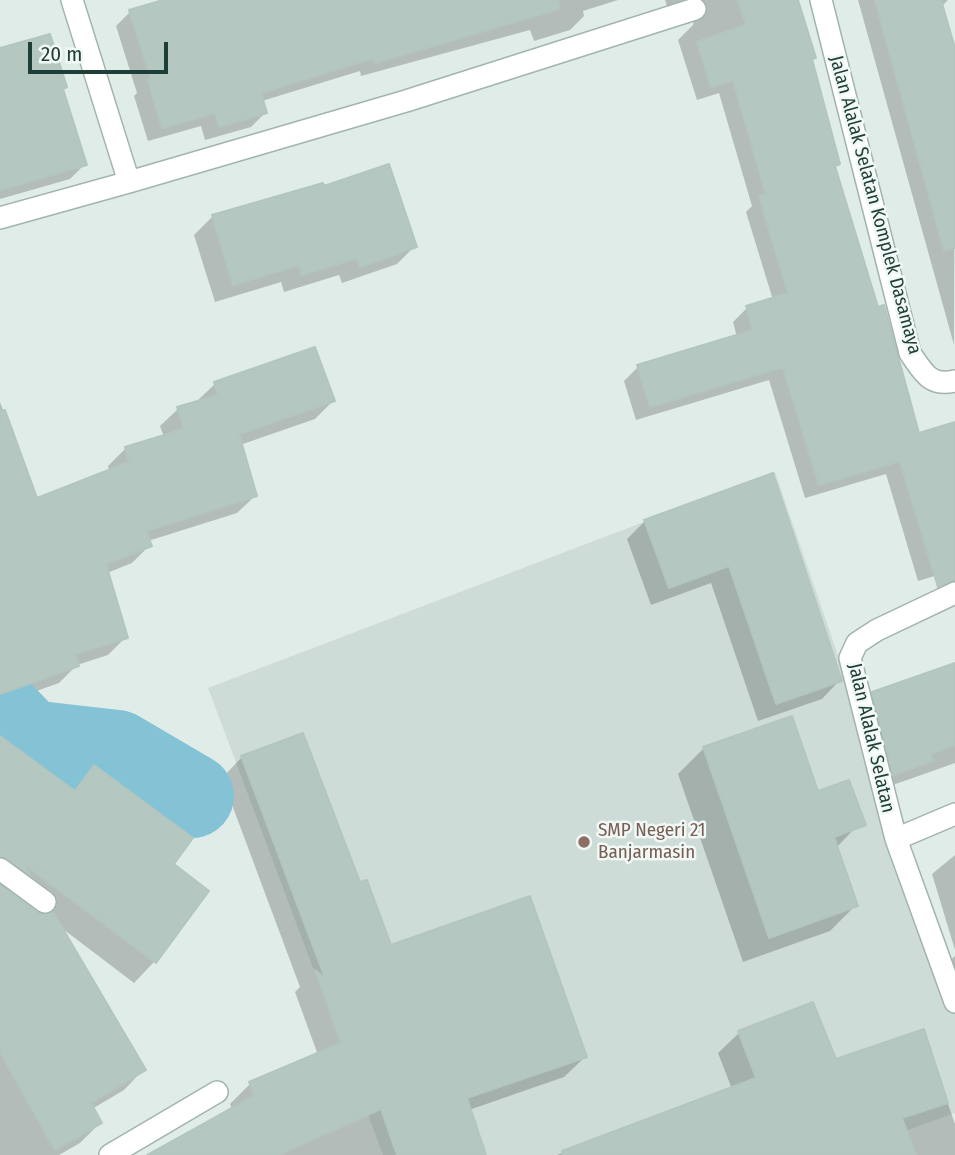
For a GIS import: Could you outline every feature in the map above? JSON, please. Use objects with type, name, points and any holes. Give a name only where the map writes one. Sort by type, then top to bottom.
[{"type":"street","points":[[72,0],[129,182]]},
{"type":"street","name":"Jalan Alalak Selatan Komplek Dasamaya","points":[[821,0],[910,353],[927,378],[940,384],[955,381]]},
{"type":"street","points":[[0,218],[406,101],[695,9]]},
{"type":"street","name":"Jalan Alalak Selatan","points":[[955,593],[877,630],[857,643],[850,658],[896,838],[955,814]]},
{"type":"street","points":[[896,838],[955,1002]]},
{"type":"street","points":[[0,869],[45,902]]},
{"type":"street","points":[[110,1155],[217,1092]]},
{"type":"shaded area","name":"SMP Negeri 21 Banjarmasin","points":[[775,472],[955,996],[955,1113],[839,1155],[383,1155],[208,688]]},
{"type":"building","points":[[163,0],[558,0],[559,9],[375,63],[374,58],[261,93],[267,113],[219,127],[215,113],[162,128],[148,80],[151,79],[129,10]]},
{"type":"building","points":[[738,0],[798,0],[816,58],[812,59],[840,164],[835,166],[878,307],[884,305],[919,433],[955,422],[955,580],[938,587],[900,461],[819,485],[783,367],[650,407],[637,365],[753,330],[746,306],[788,293],[759,196],[766,194],[733,80],[711,87],[697,42],[746,25]]},
{"type":"building","points":[[875,0],[941,0],[955,48],[955,248],[944,250]]},
{"type":"building","points":[[50,34],[67,87],[63,89],[87,165],[0,190],[0,48]]},
{"type":"building","points":[[389,164],[417,247],[360,267],[357,258],[302,275],[299,265],[233,285],[212,215],[323,183],[324,186]]},
{"type":"building","points":[[315,347],[335,401],[239,434],[257,496],[146,531],[152,546],[106,564],[128,638],[75,654],[79,666],[0,694],[0,411],[5,410],[37,498],[129,462],[125,447],[184,429],[177,407],[218,395],[214,382]]},
{"type":"building","points":[[773,473],[842,681],[776,704],[729,566],[669,588],[644,520]]},
{"type":"building","points":[[955,663],[955,745],[930,754],[933,761],[893,775],[872,692]]},
{"type":"building","points":[[792,716],[818,791],[849,780],[866,825],[834,837],[858,906],[769,938],[703,747]]},
{"type":"building","points":[[303,733],[360,882],[367,880],[391,945],[530,896],[587,1057],[467,1098],[486,1155],[397,1155],[381,1109],[278,1155],[147,1155],[255,1095],[249,1082],[341,1043],[315,970],[325,978],[241,756]]},
{"type":"building","points":[[0,736],[75,791],[94,765],[193,838],[174,864],[209,891],[156,963],[23,863],[30,875],[0,856]]},
{"type":"building","points":[[0,885],[38,913],[53,912],[146,1070],[91,1103],[102,1123],[55,1150],[0,1052]]},
{"type":"building","points":[[813,1002],[836,1059],[924,1029],[948,1103],[902,1118],[916,1155],[563,1155],[562,1151],[756,1078],[738,1031]]},
{"type":"waterway","points":[[0,712],[29,742],[117,752],[192,796]]},
{"type":"place","name":"SMP Negeri 21 Banjarmasin","points":[[584,842]]}]
